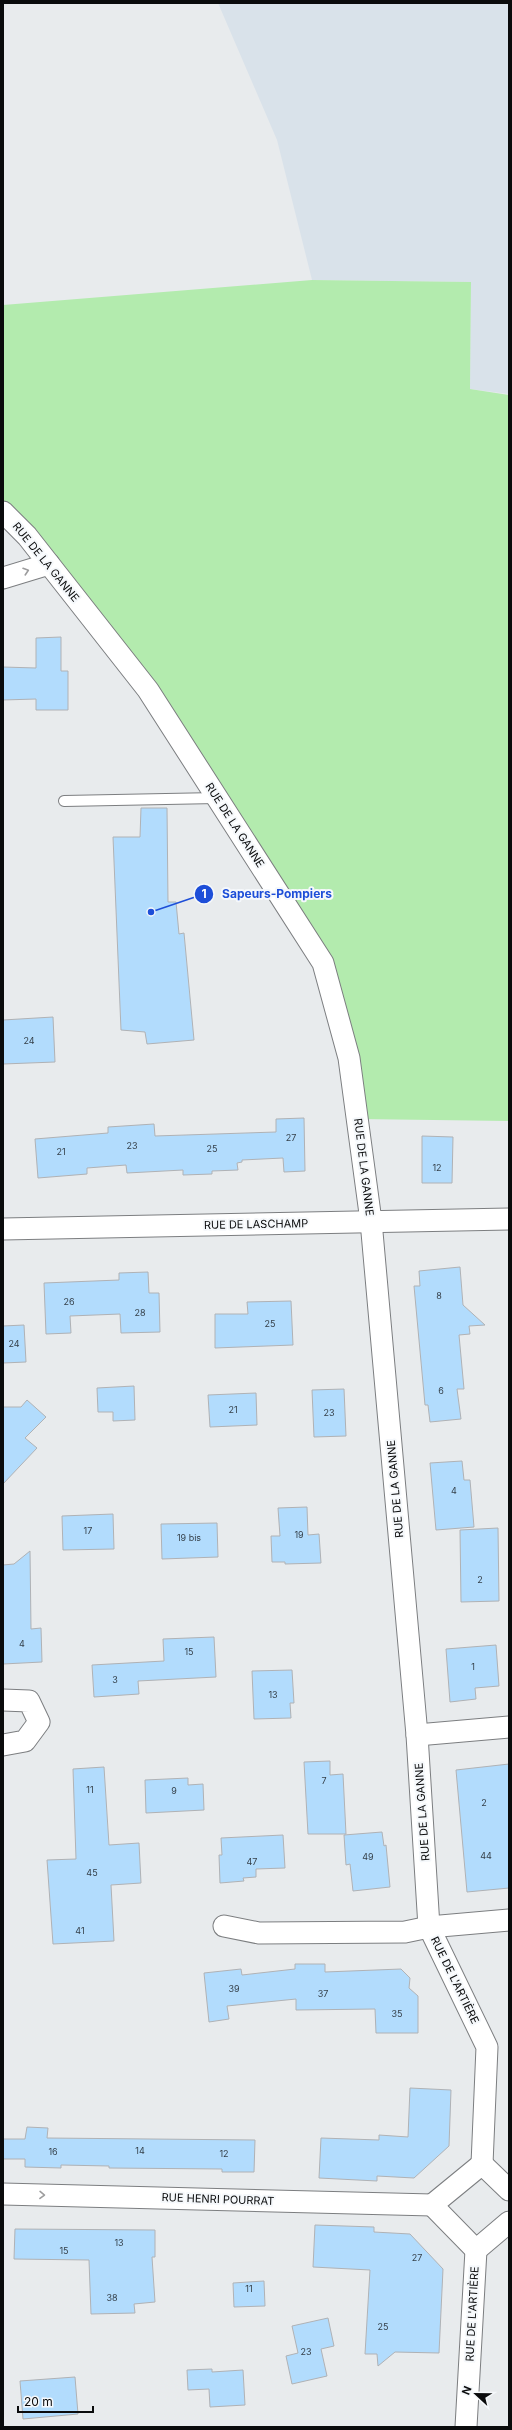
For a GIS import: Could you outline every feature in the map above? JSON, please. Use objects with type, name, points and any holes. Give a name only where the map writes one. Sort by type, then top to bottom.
[{"type":"street","name":"RUE DE LA GANNE","points":[[3,512],[28,536],[148,690],[323,963],[349,1058],[371,1221],[417,1735],[429,1927]]},
{"type":"street","points":[[3,578],[49,564]]},
{"type":"street","name":"RUE DE LASCHAMP","points":[[3,1229],[509,1219]]},
{"type":"street","points":[[3,1700],[29,1702],[39,1722],[24,1741],[3,1745]]},
{"type":"street","points":[[417,1735],[509,1727]]},
{"type":"street","points":[[429,1927],[509,1920]]},
{"type":"street","name":"RUE DE L'ARTIÈRE","points":[[224,1926],[259,1933],[404,1932],[429,1927],[487,2047],[482,2164]]},
{"type":"street","points":[[509,2190],[482,2164],[432,2205],[476,2250],[509,2222]]},
{"type":"street","name":"RUE HENRI POURRAT","points":[[3,2194],[232,2198],[305,2203],[432,2205]]},
{"type":"street","name":"RUE DE L'ARTIÈRE","points":[[466,2427],[476,2250]]},
{"type":"lane","points":[[64,801],[217,798]]},
{"type":"shaded area","points":[[218,3],[509,3],[509,394],[470,389],[471,282],[312,280],[277,140]]},
{"type":"green space","points":[[312,280],[471,282],[470,389],[509,395],[509,1121],[358,1119],[323,963],[148,690],[3,512],[3,305]]},
{"type":"building","points":[[61,637],[61,671],[68,671],[68,710],[36,710],[36,699],[3,700],[3,667],[36,668],[36,638]]},
{"type":"building","points":[[141,808],[167,808],[168,902],[176,902],[179,934],[184,933],[194,1040],[147,1044],[145,1032],[121,1030],[113,837],[140,837]]},
{"type":"building","points":[[53,1017],[55,1062],[3,1064],[3,1020]]},
{"type":"building","points":[[304,1118],[305,1171],[284,1172],[283,1158],[242,1160],[242,1162],[237,1163],[238,1170],[212,1171],[212,1174],[183,1175],[183,1170],[127,1173],[126,1165],[87,1168],[87,1174],[38,1178],[35,1139],[108,1133],[108,1127],[154,1124],[155,1136],[276,1132],[276,1119]]},
{"type":"building","points":[[422,1136],[453,1137],[452,1183],[422,1183]]},
{"type":"building","points":[[460,1267],[463,1305],[485,1325],[469,1326],[470,1334],[459,1335],[464,1389],[457,1389],[461,1419],[430,1422],[428,1405],[425,1405],[414,1286],[420,1286],[419,1271]]},
{"type":"building","points":[[148,1272],[149,1293],[159,1293],[160,1332],[121,1333],[120,1314],[70,1316],[71,1333],[46,1334],[44,1283],[119,1280],[119,1273]]},
{"type":"building","points":[[291,1301],[293,1345],[215,1348],[215,1314],[248,1314],[247,1302]]},
{"type":"building","points":[[24,1325],[26,1362],[3,1363],[3,1326]]},
{"type":"building","points":[[134,1386],[135,1420],[113,1421],[113,1412],[98,1412],[97,1388]]},
{"type":"building","points":[[344,1389],[346,1436],[314,1437],[312,1390]]},
{"type":"building","points":[[256,1393],[257,1425],[210,1427],[208,1395]]},
{"type":"building","points":[[27,1400],[46,1417],[25,1438],[37,1448],[3,1484],[3,1407],[21,1407]]},
{"type":"building","points":[[462,1461],[464,1480],[470,1480],[474,1527],[436,1530],[430,1463]]},
{"type":"building","points":[[307,1507],[308,1535],[319,1534],[321,1563],[285,1564],[285,1562],[272,1562],[271,1536],[280,1536],[278,1508]]},
{"type":"building","points":[[113,1514],[114,1549],[63,1550],[62,1516]]},
{"type":"building","points":[[217,1523],[218,1557],[162,1559],[161,1524]]},
{"type":"building","points":[[498,1528],[499,1601],[461,1602],[460,1530]]},
{"type":"building","points":[[30,1551],[31,1629],[41,1628],[42,1662],[3,1664],[3,1565],[14,1564]]},
{"type":"building","points":[[214,1637],[216,1677],[138,1681],[139,1694],[94,1697],[92,1665],[164,1661],[163,1639]]},
{"type":"building","points":[[496,1645],[499,1686],[475,1688],[476,1699],[450,1702],[446,1649]]},
{"type":"building","points":[[292,1670],[294,1703],[290,1703],[291,1718],[254,1719],[252,1671]]},
{"type":"building","points":[[330,1761],[330,1775],[343,1774],[346,1834],[308,1834],[304,1762]]},
{"type":"building","points":[[509,1764],[509,1888],[467,1892],[456,1770]]},
{"type":"building","points":[[104,1767],[109,1845],[139,1843],[141,1883],[111,1885],[114,1941],[53,1944],[47,1860],[76,1859],[73,1769]]},
{"type":"building","points":[[188,1778],[188,1785],[203,1784],[204,1810],[146,1813],[145,1780]]},
{"type":"building","points":[[382,1832],[384,1846],[386,1845],[390,1887],[353,1891],[350,1864],[346,1865],[344,1835]]},
{"type":"building","points":[[283,1835],[285,1868],[256,1869],[256,1877],[243,1878],[244,1881],[220,1883],[219,1855],[222,1855],[221,1838]]},
{"type":"building","points":[[295,1964],[325,1964],[325,1972],[401,1969],[410,1978],[409,1988],[418,1996],[418,2033],[376,2033],[375,2009],[296,2010],[296,1999],[227,2006],[229,2019],[209,2022],[204,1973],[241,1969],[242,1975],[295,1969]]},
{"type":"building","points":[[410,2088],[451,2090],[449,2146],[414,2178],[377,2176],[377,2181],[319,2178],[321,2138],[379,2140],[379,2135],[408,2137]]},
{"type":"building","points":[[27,2127],[48,2128],[47,2138],[255,2140],[254,2172],[222,2172],[222,2169],[109,2168],[109,2166],[61,2165],[61,2168],[25,2167],[25,2159],[3,2159],[3,2139],[25,2139]]},
{"type":"building","points":[[315,2225],[374,2227],[374,2232],[410,2234],[443,2269],[439,2353],[395,2352],[378,2366],[377,2354],[365,2354],[370,2270],[313,2267]]},
{"type":"building","points":[[15,2229],[155,2230],[155,2257],[152,2257],[155,2302],[134,2304],[135,2313],[91,2314],[89,2260],[14,2259]]},
{"type":"building","points":[[264,2281],[265,2306],[234,2307],[233,2283]]},
{"type":"building","points":[[328,2318],[334,2346],[321,2349],[327,2376],[292,2384],[286,2356],[298,2353],[292,2326]]},
{"type":"building","points":[[212,2369],[212,2372],[243,2370],[245,2405],[210,2407],[209,2389],[188,2390],[187,2370]]},
{"type":"building","points":[[75,2377],[78,2414],[23,2419],[20,2381]]},
{"type":"place","name":"Sapeurs-Pompiers","points":[[151,912]]}]
